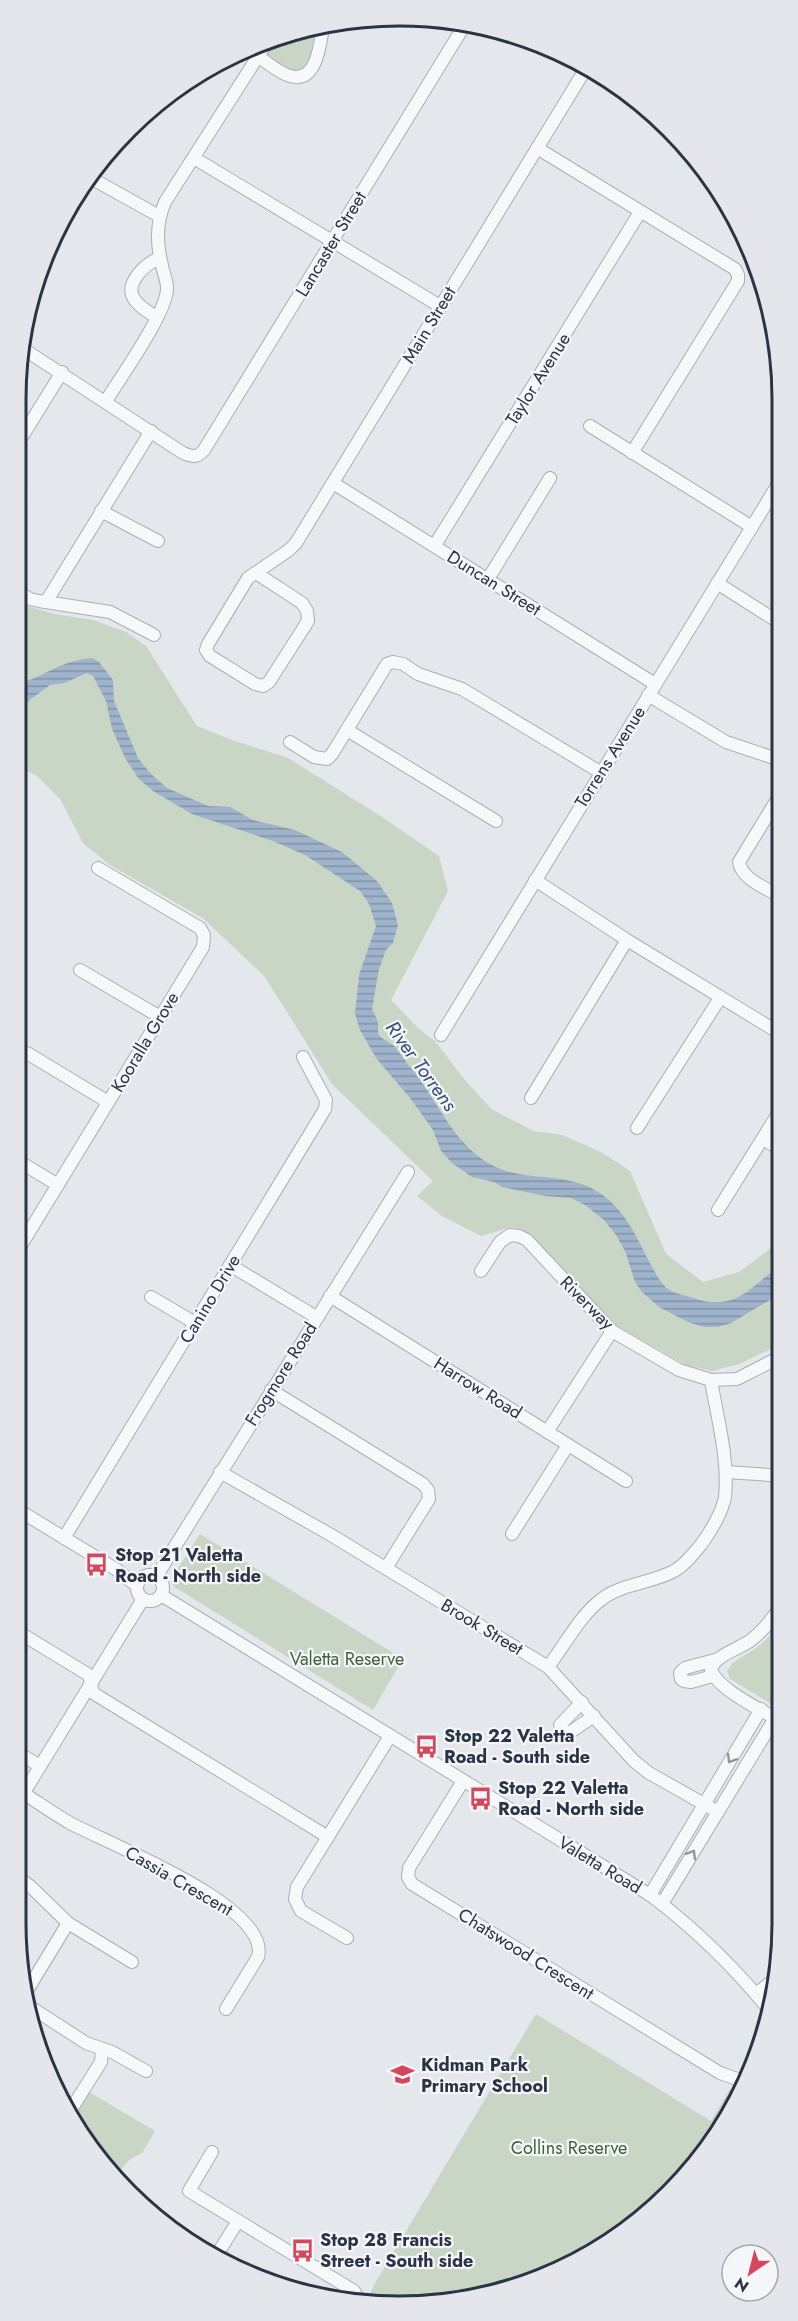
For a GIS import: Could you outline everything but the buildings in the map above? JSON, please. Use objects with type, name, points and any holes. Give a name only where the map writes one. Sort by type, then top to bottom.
[{"type":"street","name":"Lancaster Street","points":[[151,431],[193,457],[204,450],[461,31]]},
{"type":"street","points":[[262,52],[291,76],[302,76],[311,71],[315,64],[322,34]]},
{"type":"street","points":[[106,401],[157,318],[166,298],[167,287],[160,258],[157,226],[165,202],[260,52]]},
{"type":"street","name":"Main Street","points":[[256,573],[303,603],[308,611],[308,621],[269,682],[263,686],[255,684],[210,656],[206,650],[248,578],[294,545],[582,74]]},
{"type":"street","points":[[537,148],[735,269],[738,274],[738,281],[632,453]]},
{"type":"street","points":[[194,158],[440,306]]},
{"type":"street","points":[[96,181],[159,216]]},
{"type":"street","name":"Taylor Avenue","points":[[435,545],[640,212]]},
{"type":"street","points":[[157,318],[132,297],[132,288],[136,278],[146,266],[160,258]]},
{"type":"street","points":[[29,352],[151,431],[46,602]]},
{"type":"street","points":[[26,430],[62,372]]},
{"type":"street","points":[[590,426],[752,527]]},
{"type":"street","points":[[488,579],[549,478]]},
{"type":"street","name":"Duncan Street","points":[[333,483],[488,579],[652,689],[726,742],[772,757]]},
{"type":"street","name":"Torrens Avenue","points":[[441,1035],[772,494]]},
{"type":"street","points":[[102,511],[158,542]]},
{"type":"street","points":[[717,584],[772,618]]},
{"type":"street","points":[[26,597],[110,612],[154,635]]},
{"type":"street","points":[[290,742],[314,757],[327,759],[387,664],[393,662],[403,664],[432,680],[462,689],[600,772]]},
{"type":"street","points":[[347,730],[496,821]]},
{"type":"street","points":[[772,808],[739,862],[740,869],[746,875],[772,891]]},
{"type":"street","name":"Kooralla Grove","points":[[26,1237],[203,947],[204,935],[200,928],[98,868]]},
{"type":"street","points":[[535,880],[627,940],[772,1029]]},
{"type":"street","points":[[531,1098],[627,940]]},
{"type":"street","points":[[80,970],[160,1017]]},
{"type":"street","points":[[637,1128],[720,998]]},
{"type":"street","points":[[27,1053],[108,1102]]},
{"type":"street","name":"Canino Drive","points":[[64,1538],[325,1109],[326,1100],[303,1057]]},
{"type":"street","points":[[718,1210],[772,1124]]},
{"type":"street","points":[[763,1139],[772,1144]]},
{"type":"street","points":[[26,1166],[58,1185]]},
{"type":"street","name":"Frogmore Road","points":[[156,1577],[408,1172]]},
{"type":"street","name":"Riverway","points":[[481,1271],[500,1242],[510,1235],[519,1236],[527,1240],[612,1330],[679,1370],[711,1380],[737,1379],[772,1361]]},
{"type":"street","points":[[230,1265],[316,1317]]},
{"type":"street","name":"Harrow Road","points":[[330,1296],[626,1481]]},
{"type":"street","points":[[151,1297],[195,1323]]},
{"type":"street","points":[[547,1432],[612,1330]]},
{"type":"street","points":[[549,1667],[588,1613],[602,1599],[614,1592],[656,1580],[677,1569],[695,1553],[719,1515],[724,1499],[726,1472],[711,1380]]},
{"type":"street","points":[[271,1390],[423,1484],[428,1490],[429,1499],[386,1568]]},
{"type":"street","points":[[512,1534],[568,1445]]},
{"type":"street","name":"Brook Street","points":[[220,1472],[386,1568],[549,1667],[634,1761],[718,1812]]},
{"type":"street","points":[[726,1472],[772,1476]]},
{"type":"street","points":[[26,1515],[139,1583]]},
{"type":"street","points":[[150,1575],[156,1577],[162,1584],[161,1595],[154,1600],[143,1599],[137,1592],[139,1583],[150,1575]]},
{"type":"street","name":"Valetta Road","points":[[161,1595],[650,1895],[714,1947],[763,2003]]},
{"type":"street","points":[[26,1788],[143,1599]]},
{"type":"street","points":[[713,1676],[688,1682],[680,1676],[686,1668],[715,1660],[752,1639],[772,1619]]},
{"type":"street","points":[[26,1637],[89,1675],[93,1693],[328,1837]]},
{"type":"street","points":[[715,1660],[711,1670],[713,1676],[722,1685],[772,1716]]},
{"type":"street","points":[[582,1702],[563,1720],[560,1725],[561,1729],[569,1733],[594,1716]]},
{"type":"street","points":[[650,1895],[761,1709]]},
{"type":"street","points":[[662,1904],[718,1812],[772,1731]]},
{"type":"street","points":[[347,1938],[301,1911],[295,1899],[297,1887],[390,1736]]},
{"type":"street","points":[[26,1758],[40,1766]]},
{"type":"street","name":"Chatswood Crescent","points":[[463,1781],[409,1868],[408,1877],[412,1884],[720,2073],[738,2079]]},
{"type":"street","name":"Cassia Crescent","points":[[26,1795],[71,1824],[166,1869],[237,1914],[258,1941],[260,1949],[258,1957],[226,2009]]},
{"type":"street","points":[[26,1883],[68,1923],[132,1962]]},
{"type":"street","points":[[31,1984],[68,1923]]},
{"type":"street","points":[[756,1994],[767,1986]]},
{"type":"street","points":[[36,2011],[86,2043],[112,2052],[146,2071]]},
{"type":"street","points":[[74,2105],[101,2062],[102,2049]]},
{"type":"street","points":[[212,2152],[189,2191],[344,2291]]},
{"type":"street","points":[[220,2249],[238,2221]]},
{"type":"green space","points":[[314,36],[310,57],[303,70],[297,72],[290,70],[265,56],[272,48]]},
{"type":"green space","points":[[26,606],[54,614],[93,620],[126,632],[146,646],[197,726],[288,758],[439,856],[448,891],[391,1000],[419,1029],[435,1041],[491,1109],[534,1131],[562,1135],[601,1152],[630,1171],[666,1254],[703,1282],[739,1272],[772,1247],[772,1349],[739,1364],[712,1371],[686,1365],[614,1324],[526,1232],[512,1227],[481,1236],[442,1216],[417,1196],[433,1181],[332,1084],[265,977],[204,919],[110,865],[83,843],[60,799],[37,776],[26,770]]},
{"type":"green space","name":"Valetta Reserve","points":[[200,1534],[403,1659],[373,1710],[173,1586],[173,1576]]},
{"type":"green space","points":[[772,1634],[772,1704],[730,1679],[727,1671],[736,1661]]},
{"type":"green space","name":"Collins Reserve","points":[[536,2014],[711,2121],[730,2089],[733,2090],[710,2130],[663,2186],[607,2233],[564,2257],[496,2283],[448,2292],[399,2296],[373,2295],[370,2293]]},
{"type":"green space","points":[[89,2092],[155,2131],[142,2153],[129,2160],[120,2170],[88,2130],[77,2111]]},
{"type":"water","name":"River Torrens","points":[[92,658],[99,662],[113,680],[114,701],[138,758],[167,788],[208,806],[230,807],[253,820],[295,830],[342,852],[377,881],[392,903],[398,925],[393,943],[386,950],[379,969],[372,1009],[378,1022],[378,1034],[398,1051],[451,1127],[474,1153],[487,1163],[503,1170],[571,1181],[593,1189],[620,1212],[660,1281],[674,1292],[708,1302],[729,1301],[746,1292],[772,1272],[772,1299],[731,1323],[718,1327],[704,1327],[688,1322],[659,1307],[642,1292],[635,1282],[625,1251],[616,1235],[604,1220],[585,1205],[571,1198],[545,1196],[502,1187],[494,1182],[472,1177],[452,1163],[441,1151],[433,1130],[410,1098],[376,1058],[360,1030],[355,1014],[359,975],[376,926],[369,904],[360,891],[305,855],[273,841],[192,814],[153,791],[139,779],[125,758],[112,729],[106,701],[93,676],[87,673],[64,683],[50,685],[26,703],[26,681],[80,660]]},
{"type":"place","name":"Stop 21 Valetta Road - North side","points":[[97,1565]]},
{"type":"place","name":"Stop 22 Valetta Road - South side","points":[[426,1746]]},
{"type":"place","name":"Stop 22 Valetta Road - North side","points":[[480,1798]]},
{"type":"place","name":"Kidman Park Primary School","points":[[403,2075]]},
{"type":"place","name":"Stop 28 Francis Street - South side","points":[[302,2250]]}]
